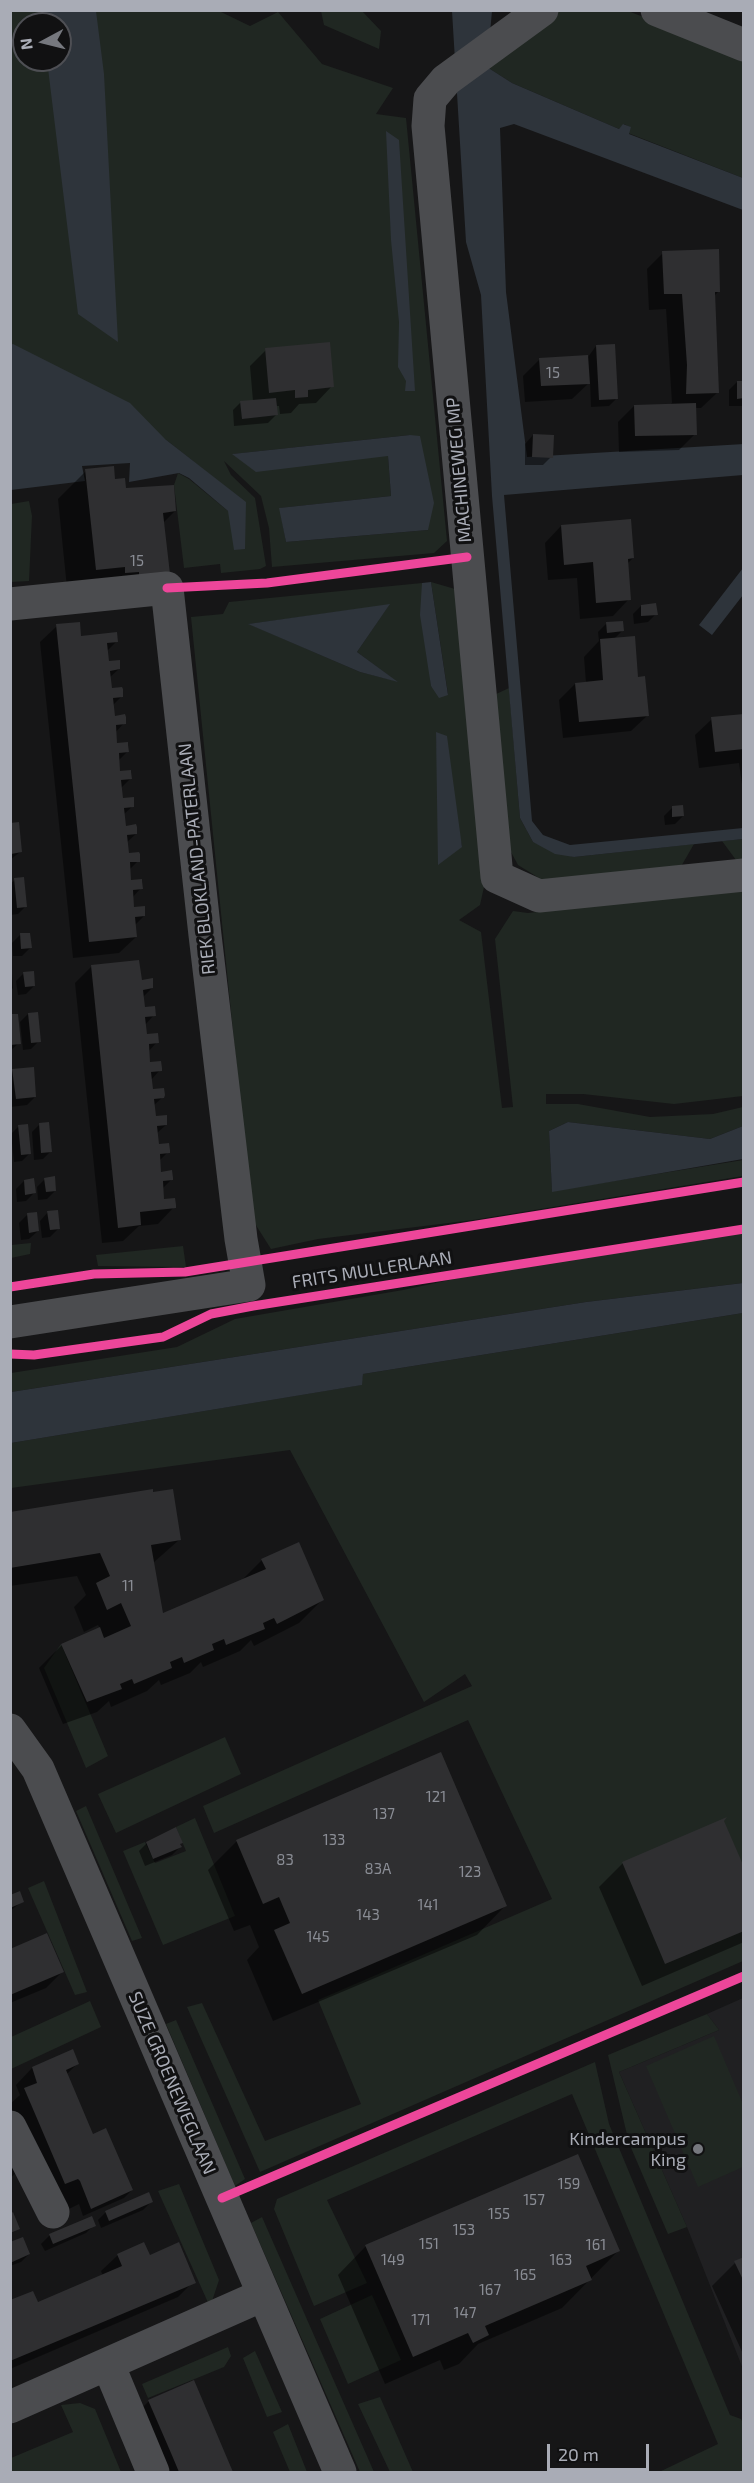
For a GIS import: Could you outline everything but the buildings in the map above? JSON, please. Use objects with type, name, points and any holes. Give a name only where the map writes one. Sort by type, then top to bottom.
[{"type":"street","name":"MACHINEWEG MP","points":[[542,10],[446,80],[430,99],[428,126],[497,877],[539,896],[744,875]]},
{"type":"street","points":[[657,10],[744,45]]},
{"type":"street","name":"RIEK BLOKLAND-PATERLAAN","points":[[10,604],[167,588],[206,947],[249,1285],[10,1322]]},
{"type":"street","name":"SUZE GROENEWEGLAAN","points":[[10,1730],[38,1769],[340,2472]]},
{"type":"street","points":[[10,2127],[53,2212]]},
{"type":"street","points":[[10,2408],[263,2295]]},
{"type":"street","points":[[108,2364],[153,2472]]},
{"type":"shaded area","points":[[560,10],[628,11],[743,56],[743,178],[628,133],[630,127],[624,124],[619,129],[512,83],[487,67]]},
{"type":"shaded area","points":[[11,11],[219,11],[250,26],[278,12],[322,64],[393,88],[376,114],[406,118],[447,541],[434,553],[272,567],[269,528],[261,496],[224,461],[231,475],[255,498],[266,566],[260,569],[221,573],[220,564],[184,568],[174,485],[178,473],[189,479],[228,511],[246,503],[165,439],[11,455]],"holes":[[[410,435],[428,530],[286,542],[280,508],[391,496],[388,456],[233,454]]]},
{"type":"shaded area","points":[[96,11],[104,74],[118,342],[78,314],[48,72],[72,72],[72,12],[41,12]]},
{"type":"shaded area","points":[[321,11],[362,11],[381,31],[379,49],[324,25]]},
{"type":"shaded area","points":[[452,11],[492,11],[487,67],[512,83],[619,129],[623,124],[631,127],[629,134],[743,178],[743,210],[514,124],[500,128],[506,292],[527,457],[744,444],[743,475],[504,495],[532,821],[543,835],[570,845],[743,828],[743,839],[574,857],[555,854],[533,842],[520,818],[492,496],[481,295],[466,242]]},
{"type":"shaded area","points":[[386,131],[399,140],[415,391],[405,391],[406,381],[398,367],[399,322],[391,240]]},
{"type":"shaded area","points":[[13,344],[130,403],[165,439],[246,502],[245,549],[234,550],[228,511],[189,478],[179,473],[129,482],[130,463],[82,466],[85,481],[11,490],[10,345]]},
{"type":"shaded area","points":[[410,435],[420,436],[434,503],[428,530],[286,542],[279,508],[391,496],[388,456],[256,472],[232,454]]},
{"type":"shaded area","points":[[29,501],[32,516],[29,581],[11,582],[11,504]]},
{"type":"shaded area","points":[[743,568],[743,595],[712,635],[699,625]]},
{"type":"shaded area","points":[[431,582],[455,589],[484,887],[480,905],[459,920],[481,932],[502,1108],[513,1107],[495,939],[513,911],[528,913],[743,889],[743,1096],[674,1104],[583,1094],[546,1094],[546,1104],[578,1104],[650,1117],[713,1114],[743,1107],[743,1126],[710,1139],[568,1122],[549,1131],[552,1191],[743,1160],[743,1176],[473,1220],[318,1239],[271,1249],[252,1219],[191,617],[223,614],[229,602],[422,583],[431,686],[448,694]],"holes":[[[389,605],[357,652],[396,681],[360,672],[249,624]],[[436,732],[462,846],[438,864],[439,789]]]},
{"type":"shaded area","points":[[431,582],[448,695],[439,698],[431,686],[420,615],[422,583]]},
{"type":"shaded area","points":[[390,604],[357,652],[398,682],[360,672],[248,624]]},
{"type":"shaded area","points":[[509,688],[520,818],[533,842],[574,857],[694,844],[679,870],[544,881],[518,865],[504,839],[492,696]]},
{"type":"shaded area","points":[[436,732],[447,736],[462,847],[438,865]]},
{"type":"shaded area","points":[[743,839],[743,863],[739,864],[722,841]]},
{"type":"shaded area","points":[[568,1122],[710,1139],[743,1126],[743,1159],[552,1192],[549,1131]]},
{"type":"shaded area","points":[[743,1231],[743,1283],[586,1302],[11,1392],[11,1373],[177,1347],[235,1319],[403,1290],[529,1263]]},
{"type":"shaded area","points":[[31,1243],[30,1254],[11,1258],[11,1245]]},
{"type":"shaded area","points":[[183,1246],[186,1267],[98,1266],[96,1255]]},
{"type":"shaded area","points":[[743,1283],[743,1313],[363,1374],[362,1385],[11,1443],[11,1392],[586,1302]]},
{"type":"shaded area","points":[[743,1313],[743,1961],[260,2172],[187,2007],[202,2003],[265,2141],[361,2104],[318,2000],[552,1899],[468,1720],[214,1833],[203,1806],[472,1686],[465,1674],[424,1702],[290,1450],[11,1488],[11,1443],[361,1385],[363,1374]]},
{"type":"shaded area","points":[[61,1644],[108,1756],[86,1768],[44,1668]]},
{"type":"shaded area","points":[[225,1737],[241,1774],[116,1833],[98,1794]]},
{"type":"shaded area","points":[[86,1806],[142,1938],[132,1941],[76,1811]]},
{"type":"shaded area","points":[[195,1818],[235,1916],[163,1945],[123,1851],[145,1842],[155,1863],[186,1851],[176,1827]]},
{"type":"shaded area","points":[[44,1881],[87,1992],[75,1995],[28,1888]]},
{"type":"shaded area","name":"Kindercampus King","points":[[743,1998],[743,2369],[687,2227],[619,2072],[719,2030],[707,2014]]},
{"type":"shaded area","points":[[90,2001],[101,2027],[11,2069],[11,2037]]},
{"type":"shaded area","points":[[707,2014],[719,2030],[619,2072],[687,2227],[668,2234],[629,2143],[608,2055]]},
{"type":"shaded area","points":[[176,2020],[245,2179],[235,2186],[166,2024]]},
{"type":"shaded area","points":[[714,2036],[743,2104],[743,2167],[698,2187],[646,2066]]},
{"type":"shaded area","points":[[595,2062],[609,2124],[730,2415],[741,2419],[743,2423],[743,2471],[741,2472],[659,2472],[718,2444],[572,2094],[327,2200],[367,2283],[314,2306],[274,2209],[277,2199]]},
{"type":"shaded area","points":[[179,2184],[219,2280],[210,2307],[158,2191]]},
{"type":"shaded area","points":[[262,2217],[374,2472],[360,2472],[251,2223]]},
{"type":"shaded area","points":[[372,2295],[401,2360],[348,2384],[320,2319]]},
{"type":"shaded area","points":[[228,2347],[231,2356],[224,2367],[148,2398],[142,2384]]},
{"type":"shaded area","points":[[255,2351],[282,2412],[267,2417],[243,2358]]},
{"type":"shaded area","points":[[380,2397],[413,2472],[390,2472],[358,2404]]},
{"type":"shaded area","points":[[80,2403],[95,2409],[121,2472],[11,2472],[11,2458],[73,2432],[61,2405]]},
{"type":"shaded area","points":[[288,2424],[307,2472],[290,2472],[273,2432]]},
{"type":"cycle path","points":[[167,588],[267,583],[467,557]]},
{"type":"cycle path","points":[[10,1287],[94,1274],[185,1272],[744,1182]]},
{"type":"cycle path","name":"FRITS MULLERLAAN","points":[[10,1354],[34,1355],[163,1337],[211,1314],[253,1306],[744,1229]]},
{"type":"cycle path","points":[[222,2198],[744,1976]]},
{"type":"place","name":"Kindercampus King","points":[[698,2149]]}]
